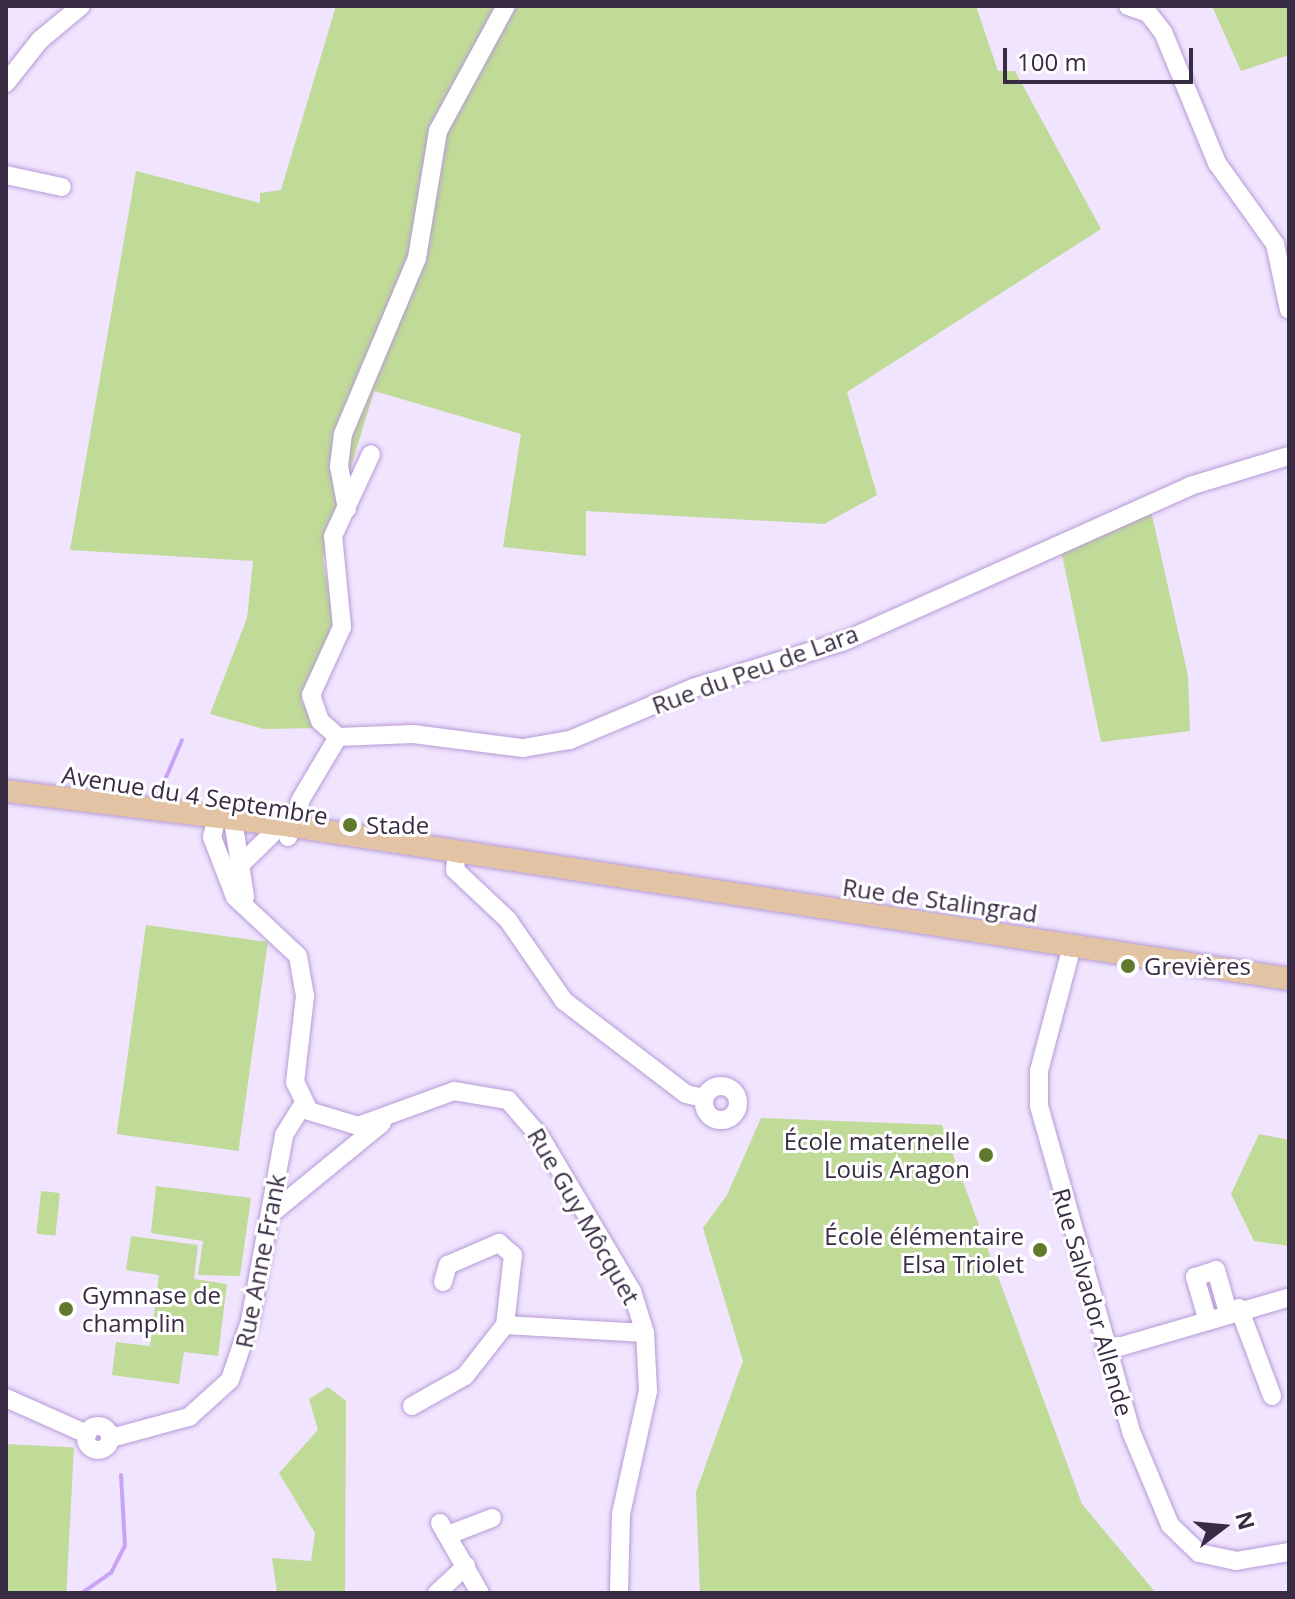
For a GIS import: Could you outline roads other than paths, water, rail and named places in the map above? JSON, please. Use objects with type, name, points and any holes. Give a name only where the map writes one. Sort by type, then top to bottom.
[{"type":"main road","name":"Avenue du 4 Septembre","points":[[6,791],[456,856]]},
{"type":"main road","name":"Rue de Stalingrad","points":[[456,856],[1289,979]]},
{"type":"street","points":[[6,83],[40,40],[81,6]]},
{"type":"street","points":[[347,509],[339,466],[343,434],[417,258],[438,131],[506,6]]},
{"type":"street","points":[[1128,6],[1156,20],[1217,163],[1275,244],[1289,310]]},
{"type":"street","points":[[6,175],[62,187]]},
{"type":"street","points":[[239,866],[284,833],[338,737],[311,706],[340,641],[330,559],[371,454]]},
{"type":"street","name":"Rue du Peu de Lara","points":[[338,737],[413,734],[523,748],[570,740],[693,688],[842,642],[1190,486],[1289,456]]},
{"type":"street","points":[[224,823],[239,866],[247,904]]},
{"type":"street","points":[[224,823],[230,886],[298,956],[305,996],[295,1082],[303,1105]]},
{"type":"street","points":[[456,856],[472,891],[508,920],[564,1001],[686,1094],[704,1098]]},
{"type":"street","name":"Rue Salvador Allende","points":[[1072,946],[1039,1071],[1039,1106],[1105,1351],[1132,1434],[1182,1541],[1220,1561],[1289,1552]]},
{"type":"street","name":"Rue Guy Môcquet","points":[[303,1105],[336,1123],[387,1119],[432,1096],[467,1089],[517,1107],[621,1270],[645,1333],[648,1391],[621,1514],[619,1593]]},
{"type":"street","name":"Rue Anne Frank","points":[[6,1398],[87,1434],[98,1426],[111,1438],[189,1417],[230,1380],[246,1339],[284,1135],[303,1105]]},
{"type":"street","points":[[270,1215],[387,1119]]},
{"type":"street","points":[[412,1406],[455,1385],[505,1325],[513,1255],[508,1246],[487,1244],[448,1265],[443,1282]]},
{"type":"street","points":[[1207,1318],[1195,1277],[1216,1270],[1272,1396]]},
{"type":"street","points":[[1105,1351],[1234,1310],[1288,1298]]},
{"type":"street","points":[[505,1325],[645,1333]]},
{"type":"street","points":[[480,1593],[444,1529],[492,1518]]},
{"type":"street","points":[[437,1593],[466,1566]]},
{"type":"waterway","points":[[156,801],[182,740]]},
{"type":"waterway","points":[[82,1593],[111,1573],[125,1546],[121,1475]]},
{"type":"place","name":"Stade","points":[[350,825]]},
{"type":"place","name":"Grevières","points":[[1128,966]]},
{"type":"place","name":"École maternelle Louis Aragon","points":[[986,1155]]},
{"type":"place","name":"École élémentaire Elsa Triolet","points":[[1040,1250]]},
{"type":"place","name":"Gymnase de champlin","points":[[66,1309]]}]
